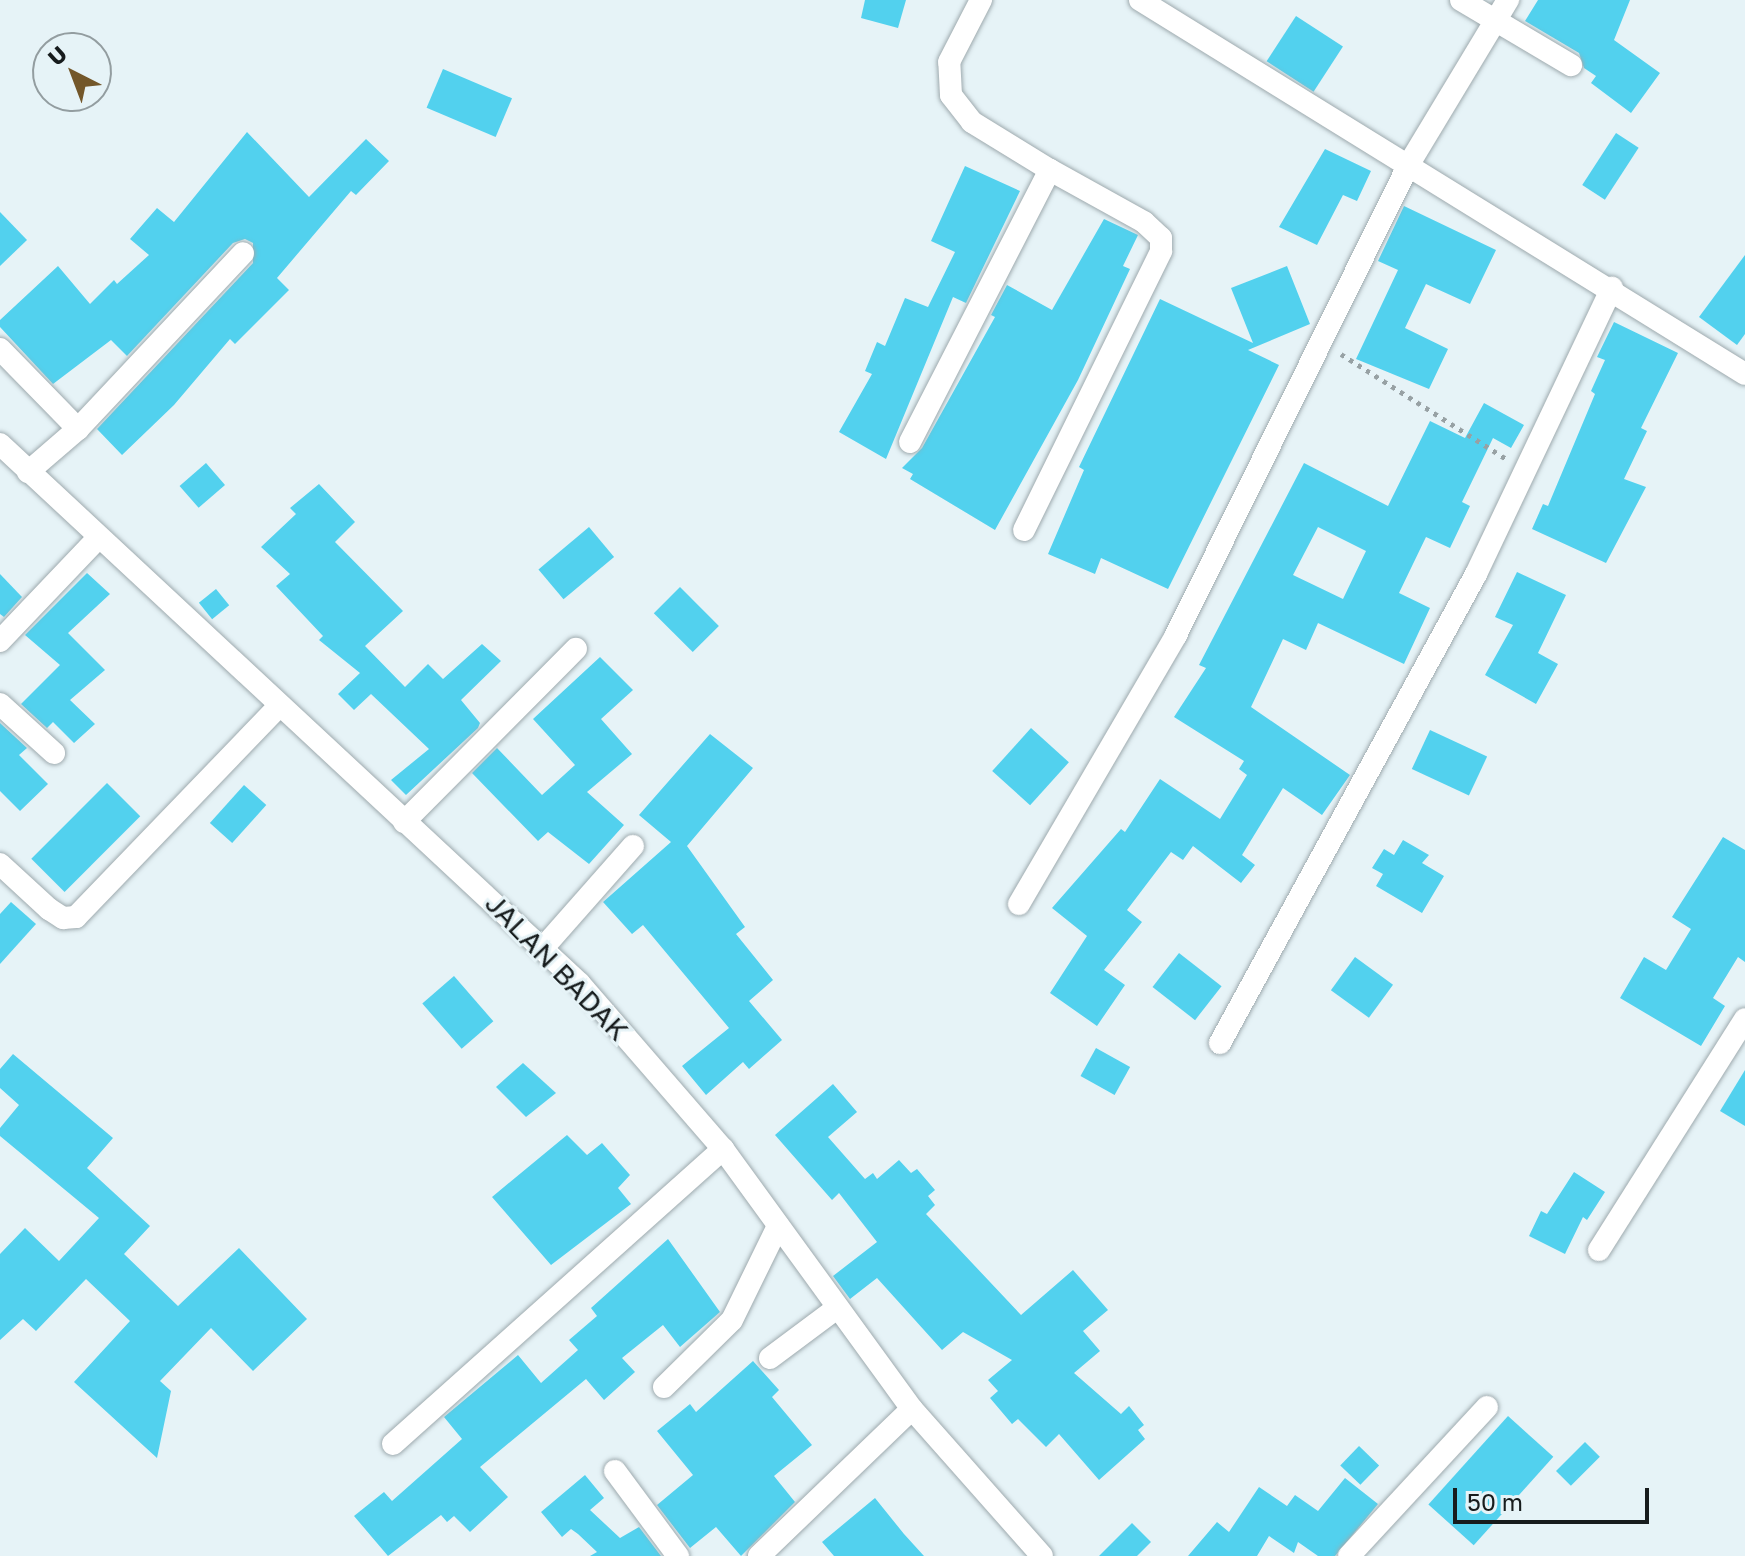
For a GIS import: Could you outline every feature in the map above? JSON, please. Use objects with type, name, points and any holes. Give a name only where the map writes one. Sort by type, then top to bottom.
[{"type":"street","points":[[981,0],[949,62],[951,95],[972,122],[1144,222],[1161,238],[1161,251],[1024,530]]},
{"type":"street","points":[[1140,0],[1743,368]]},
{"type":"street","points":[[1461,0],[1503,9],[1571,65]]},
{"type":"street","points":[[1019,904],[1176,635],[1409,164],[1503,9]]},
{"type":"street","points":[[910,442],[1050,170]]},
{"type":"street","points":[[28,472],[78,429],[243,253]]},
{"type":"street","points":[[1220,1043],[1402,716],[1525,471],[1612,288]]},
{"type":"street","points":[[0,349],[78,429]]},
{"type":"street","name":"JALAN BADAK","points":[[0,444],[97,539],[543,948],[723,1149],[912,1409],[1042,1556]]},
{"type":"street","points":[[0,641],[97,539]]},
{"type":"street","points":[[404,822],[576,649]]},
{"type":"street","points":[[0,704],[54,753]]},
{"type":"street","points":[[0,864],[49,909],[63,918],[76,917],[279,706]]},
{"type":"street","points":[[543,948],[633,846]]},
{"type":"street","points":[[1599,1250],[1745,1019]]},
{"type":"street","points":[[393,1444],[723,1149]]},
{"type":"street","points":[[664,1387],[732,1320],[778,1226]]},
{"type":"street","points":[[770,1358],[837,1308]]},
{"type":"street","points":[[1349,1556],[1487,1407]]},
{"type":"street","points":[[759,1556],[912,1409]]},
{"type":"street","points":[[615,1471],[678,1556]]},
{"type":"path","points":[[1323,342],[1525,471]]},
{"type":"building","points":[[865,0],[906,0],[898,28],[861,18]]},
{"type":"building","points":[[1538,0],[1630,0],[1614,40],[1660,73],[1631,113],[1591,83],[1596,76],[1584,68],[1579,53],[1525,21]]},
{"type":"building","points":[[1296,16],[1343,46],[1314,92],[1267,61]]},
{"type":"building","points":[[443,69],[512,98],[496,137],[427,108]]},
{"type":"building","points":[[247,132],[309,197],[366,139],[389,161],[356,195],[351,191],[277,278],[289,290],[235,344],[230,339],[174,405],[122,455],[97,429],[253,263],[253,243],[245,239],[233,243],[127,356],[111,340],[53,384],[0,327],[0,320],[58,266],[90,304],[114,280],[117,284],[149,255],[130,239],[157,208],[174,222]]},
{"type":"building","points":[[1616,133],[1639,148],[1605,200],[1582,185]]},
{"type":"building","points":[[1325,149],[1371,171],[1357,201],[1343,195],[1317,245],[1279,227]]},
{"type":"building","points":[[965,166],[1020,191],[966,303],[953,297],[886,459],[839,432],[872,374],[865,371],[877,342],[885,346],[905,298],[928,307],[955,252],[931,241]]},
{"type":"building","points":[[1404,206],[1496,250],[1470,304],[1426,284],[1405,328],[1448,349],[1429,389],[1356,359],[1398,270],[1378,261]]},
{"type":"building","points":[[0,212],[27,240],[0,266]]},
{"type":"building","points":[[1104,219],[1138,235],[1123,266],[1130,269],[1078,380],[995,530],[910,479],[913,474],[902,468],[922,448],[995,317],[991,315],[1007,285],[1052,310]]},
{"type":"building","points":[[1745,255],[1745,334],[1737,345],[1699,317]]},
{"type":"building","points":[[1287,266],[1310,324],[1248,350],[1279,365],[1168,589],[1101,558],[1095,574],[1048,554],[1084,470],[1079,467],[1160,299],[1253,343],[1231,288]]},
{"type":"building","points":[[1614,322],[1678,353],[1641,428],[1647,431],[1624,479],[1646,487],[1606,563],[1532,529],[1543,504],[1548,506],[1595,394],[1591,391],[1605,360],[1597,357]]},
{"type":"building","points":[[1484,403],[1524,425],[1511,448],[1493,438],[1462,502],[1470,506],[1450,548],[1426,537],[1399,593],[1430,608],[1404,664],[1318,623],[1306,650],[1283,639],[1251,707],[1350,775],[1322,815],[1283,788],[1242,855],[1255,865],[1241,883],[1193,846],[1183,860],[1171,852],[1127,910],[1142,922],[1104,970],[1125,985],[1097,1026],[1050,993],[1087,936],[1052,908],[1121,829],[1125,832],[1160,779],[1220,819],[1247,775],[1239,769],[1244,761],[1174,717],[1206,668],[1199,665],[1304,463],[1388,506],[1430,421],[1465,438]],"holes":[[[1318,527],[1366,551],[1343,599],[1293,575]]]},
{"type":"building","points":[[206,463],[225,485],[199,508],[180,486]]},
{"type":"building","points":[[319,484],[355,522],[335,542],[403,611],[365,646],[405,687],[428,664],[443,679],[482,644],[501,661],[461,700],[480,723],[478,728],[406,795],[391,780],[429,749],[371,694],[354,710],[338,694],[360,673],[319,640],[323,636],[276,586],[290,574],[261,547],[296,514],[290,508]]},
{"type":"building","points":[[589,527],[614,557],[564,599],[538,569]]},
{"type":"building","points":[[1517,572],[1566,595],[1538,653],[1558,664],[1536,704],[1485,675],[1513,625],[1495,617]]},
{"type":"building","points":[[87,573],[110,594],[68,633],[105,670],[70,700],[95,724],[74,743],[53,722],[47,728],[21,704],[60,665],[25,635]]},
{"type":"building","points":[[0,574],[22,597],[4,617],[0,614]]},
{"type":"building","points":[[680,587],[719,626],[693,652],[654,613]]},
{"type":"building","points":[[216,589],[229,605],[212,619],[199,603]]},
{"type":"building","points":[[600,657],[633,690],[601,719],[632,754],[587,792],[624,825],[589,864],[548,832],[538,841],[472,773],[497,748],[542,795],[575,765],[533,719]]},
{"type":"building","points":[[0,723],[27,748],[19,755],[48,784],[20,811],[0,791]]},
{"type":"building","points":[[1031,728],[1069,762],[1030,805],[992,771]]},
{"type":"building","points":[[1430,730],[1487,757],[1469,796],[1412,769]]},
{"type":"building","points":[[710,734],[753,768],[687,846],[745,927],[736,934],[773,980],[749,1001],[782,1040],[749,1069],[743,1062],[706,1095],[682,1066],[729,1028],[643,925],[632,934],[603,902],[671,842],[639,815]]},
{"type":"building","points":[[107,783],[140,816],[65,892],[31,859]]},
{"type":"building","points":[[244,785],[266,805],[232,843],[210,823]]},
{"type":"building","points":[[1723,837],[1745,850],[1745,962],[1738,957],[1713,998],[1725,1006],[1701,1046],[1620,998],[1644,957],[1666,970],[1691,929],[1672,917]]},
{"type":"building","points":[[1403,840],[1429,855],[1422,863],[1444,876],[1422,913],[1376,886],[1383,874],[1372,868],[1384,849],[1394,855]]},
{"type":"building","points":[[11,902],[36,924],[0,964],[0,914]]},
{"type":"building","points":[[1179,953],[1222,986],[1195,1020],[1153,987]]},
{"type":"building","points":[[1355,957],[1393,985],[1369,1018],[1331,990]]},
{"type":"building","points":[[454,976],[493,1021],[462,1049],[422,1004]]},
{"type":"building","points":[[1096,1048],[1130,1067],[1115,1095],[1080,1076]]},
{"type":"building","points":[[13,1054],[113,1138],[87,1168],[150,1226],[124,1254],[178,1306],[239,1248],[307,1319],[253,1371],[211,1328],[160,1381],[171,1391],[157,1458],[74,1382],[130,1321],[86,1279],[36,1331],[23,1319],[0,1340],[0,1254],[25,1228],[59,1261],[99,1218],[0,1136],[0,1128],[19,1105],[0,1088],[0,1069]]},
{"type":"building","points":[[523,1063],[556,1093],[526,1117],[496,1087]]},
{"type":"building","points":[[1745,1070],[1745,1126],[1720,1111]]},
{"type":"building","points":[[833,1084],[857,1112],[828,1137],[865,1179],[873,1173],[877,1179],[899,1160],[911,1173],[917,1169],[935,1190],[928,1196],[935,1205],[926,1214],[1021,1315],[1073,1270],[1108,1310],[1083,1331],[1100,1351],[1074,1373],[1121,1414],[1129,1406],[1144,1425],[1138,1430],[1145,1439],[1099,1480],[1059,1434],[1046,1447],[1018,1419],[1012,1424],[990,1398],[998,1391],[988,1380],[1012,1360],[963,1332],[942,1350],[877,1278],[850,1299],[833,1276],[877,1242],[839,1193],[832,1200],[775,1135]]},
{"type":"building","points":[[567,1135],[587,1155],[602,1143],[630,1175],[618,1188],[631,1204],[551,1265],[492,1197]]},
{"type":"building","points":[[1574,1172],[1605,1192],[1587,1220],[1583,1217],[1565,1254],[1529,1236],[1541,1211],[1547,1214]]},
{"type":"building","points":[[668,1239],[720,1312],[680,1347],[663,1325],[622,1358],[635,1372],[604,1400],[586,1379],[480,1467],[508,1497],[470,1532],[454,1516],[447,1522],[441,1515],[388,1556],[354,1516],[384,1492],[392,1501],[462,1439],[444,1417],[518,1355],[541,1383],[578,1350],[569,1340],[597,1316],[591,1308]]},
{"type":"building","points":[[753,1361],[779,1390],[772,1397],[812,1445],[774,1476],[795,1502],[741,1556],[716,1527],[690,1548],[657,1505],[693,1475],[657,1431],[690,1404],[696,1412]]},
{"type":"building","points":[[1508,1416],[1553,1457],[1474,1545],[1428,1504]]},
{"type":"building","points":[[1585,1442],[1600,1457],[1571,1486],[1556,1471]]},
{"type":"building","points":[[1359,1446],[1379,1465],[1360,1485],[1340,1465]]},
{"type":"building","points":[[585,1475],[604,1498],[590,1510],[620,1538],[639,1527],[661,1556],[590,1556],[597,1552],[571,1529],[562,1537],[541,1512]]},
{"type":"building","points":[[1345,1478],[1378,1504],[1335,1556],[1318,1556],[1298,1542],[1294,1553],[1269,1536],[1257,1556],[1188,1556],[1217,1522],[1229,1532],[1259,1487],[1287,1506],[1295,1495],[1318,1511]]},
{"type":"building","points":[[875,1498],[924,1556],[834,1556],[822,1542]]},
{"type":"building","points":[[1132,1523],[1151,1542],[1137,1556],[1099,1556]]}]
